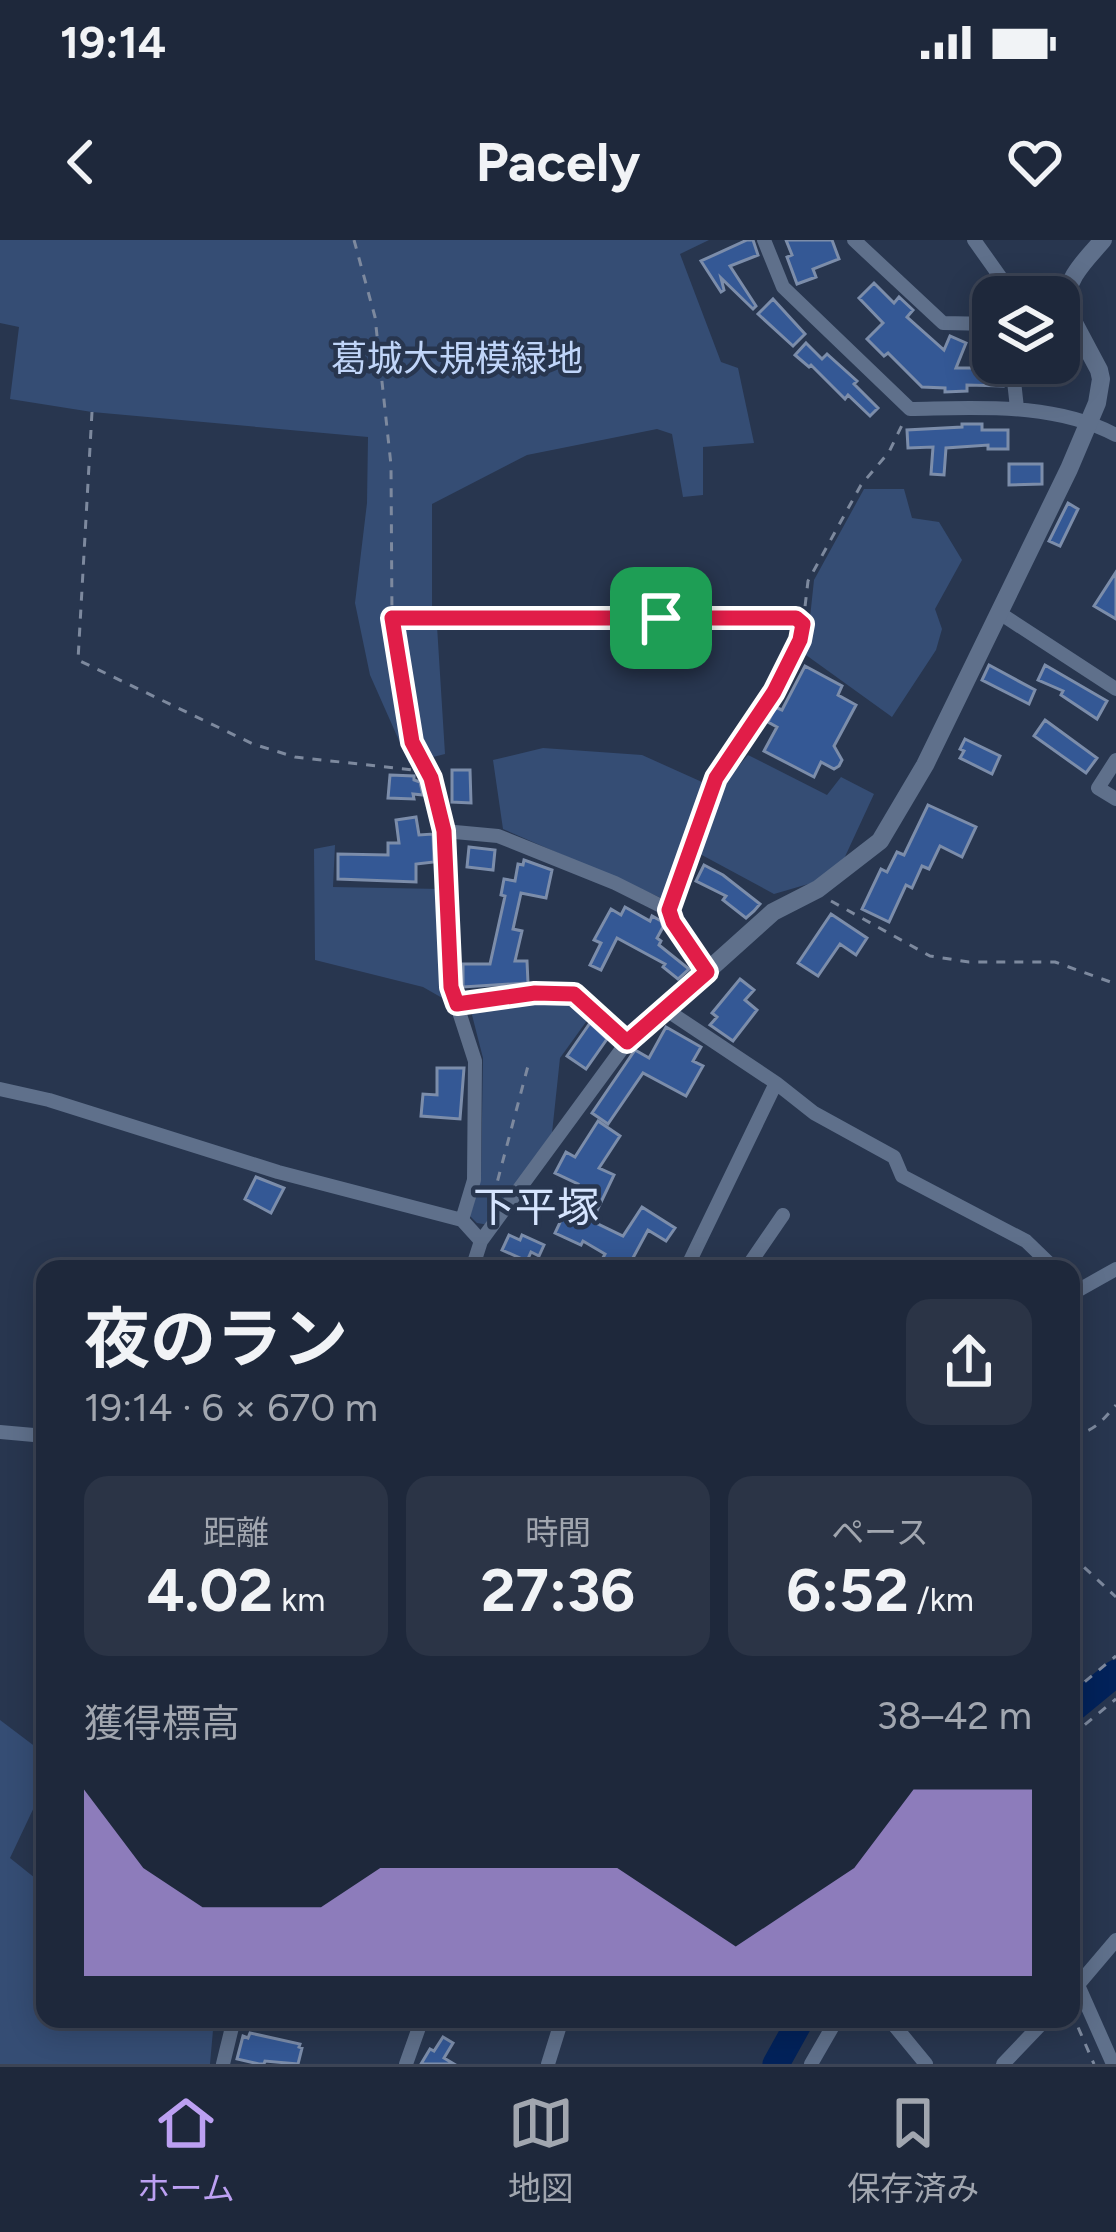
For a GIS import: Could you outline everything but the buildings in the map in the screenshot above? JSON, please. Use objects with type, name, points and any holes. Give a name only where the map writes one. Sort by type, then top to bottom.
[{"type":"street","points":[[764,240],[783,287],[910,409],[1017,408],[1090,421],[1116,435]]},
{"type":"street","points":[[854,240],[943,323],[972,324]]},
{"type":"street","points":[[974,240],[1000,276]]},
{"type":"street","points":[[1074,276],[1103,240],[1116,250]]},
{"type":"street","points":[[475,1260],[482,1241],[627,1042],[773,912],[818,890],[880,841],[926,765],[1090,421],[1100,390],[1100,370],[1080,334]]},
{"type":"street","points":[[1014,384],[1017,408]]},
{"type":"street","points":[[998,612],[1116,689]]},
{"type":"street","points":[[1116,760],[1098,788],[1116,799]]},
{"type":"street","points":[[422,761],[444,831],[451,987],[475,1061],[474,1180],[462,1220]]},
{"type":"street","points":[[444,831],[498,836],[669,910],[707,972]]},
{"type":"street","points":[[457,1004],[535,993],[574,994],[627,1042]]},
{"type":"street","points":[[665,1010],[814,1113],[894,1157],[902,1176],[1026,1241],[1045,1260]]},
{"type":"street","points":[[690,1260],[776,1083]]},
{"type":"street","points":[[0,1089],[462,1220],[482,1241]]},
{"type":"street","points":[[752,1260],[783,1216]]},
{"type":"street","points":[[1080,1288],[1116,1270]]},
{"type":"street","points":[[0,1432],[36,1435]]},
{"type":"street","points":[[1080,1983],[1116,1940]]},
{"type":"street","points":[[1080,1999],[1113,2064]]},
{"type":"street","points":[[224,2064],[233,2028]]},
{"type":"street","points":[[406,2064],[419,2028]]},
{"type":"street","points":[[559,2028],[550,2058],[570,2064]]},
{"type":"street","points":[[811,2064],[832,2028]]},
{"type":"street","points":[[896,2028],[926,2064]]},
{"type":"street","points":[[1003,2064],[1037,2028]]},
{"type":"path","points":[[354,240],[375,317],[392,465],[392,618],[412,742],[422,761]]},
{"type":"path","points":[[669,910],[716,778],[774,692],[800,640],[808,581],[861,484],[889,452],[910,409]]},
{"type":"path","points":[[92,412],[78,660],[253,744],[295,758],[416,771],[431,778]]},
{"type":"path","points":[[392,618],[796,618],[803,624]]},
{"type":"path","points":[[818,890],[837,906],[930,956],[968,962],[1055,962],[1116,984]]},
{"type":"path","points":[[493,1198],[528,1066]]},
{"type":"path","points":[[1080,1434],[1096,1428],[1116,1405]]},
{"type":"path","points":[[1080,1563],[1116,1597]]},
{"type":"path","points":[[1080,1686],[1116,1657]]},
{"type":"path","points":[[1080,1729],[1116,1699]]},
{"type":"path","points":[[1078,2028],[1094,2064]]},
{"type":"green space","name":"葛城大規模緑地","points":[[0,240],[709,240],[680,254],[721,362],[738,368],[754,443],[703,447],[703,495],[683,497],[672,434],[657,429],[527,455],[432,504],[432,609],[445,754],[409,763],[370,675],[355,603],[367,503],[368,437],[92,412],[10,399],[19,327],[0,323]]},
{"type":"green space","points":[[864,489],[904,489],[912,518],[939,522],[962,560],[935,609],[942,629],[936,650],[892,717],[806,655],[814,580]]},
{"type":"green space","points":[[543,748],[642,755],[702,782],[666,900],[503,829],[493,760]]},
{"type":"green space","points":[[748,755],[827,795],[841,777],[874,794],[843,861],[822,880],[774,894],[700,854],[726,781]]},
{"type":"green space","points":[[335,845],[333,887],[441,889],[450,998],[315,960],[314,849]]},
{"type":"green space","points":[[534,1000],[575,1004],[591,1015],[560,1058],[552,1133],[489,1225],[477,1223],[470,1216],[481,1178],[483,1058],[471,1011]]},
{"type":"green space","points":[[0,1720],[36,1747],[36,1803],[10,1858],[36,1879],[36,2028],[213,2028],[210,2064],[0,2064]]},
{"type":"waterway","points":[[1080,1703],[1116,1673]]},
{"type":"waterway","points":[[776,2064],[796,2028]]},
{"type":"district","name":"下平塚","points":[[536,1207]]},
{"type":"route","points":[[392,618],[661,618],[796,618],[803,624],[774,692],[716,778],[669,910],[707,972],[627,1042],[574,994],[535,993],[457,1004],[451,987],[444,831],[431,778],[412,742],[392,618]]}]
